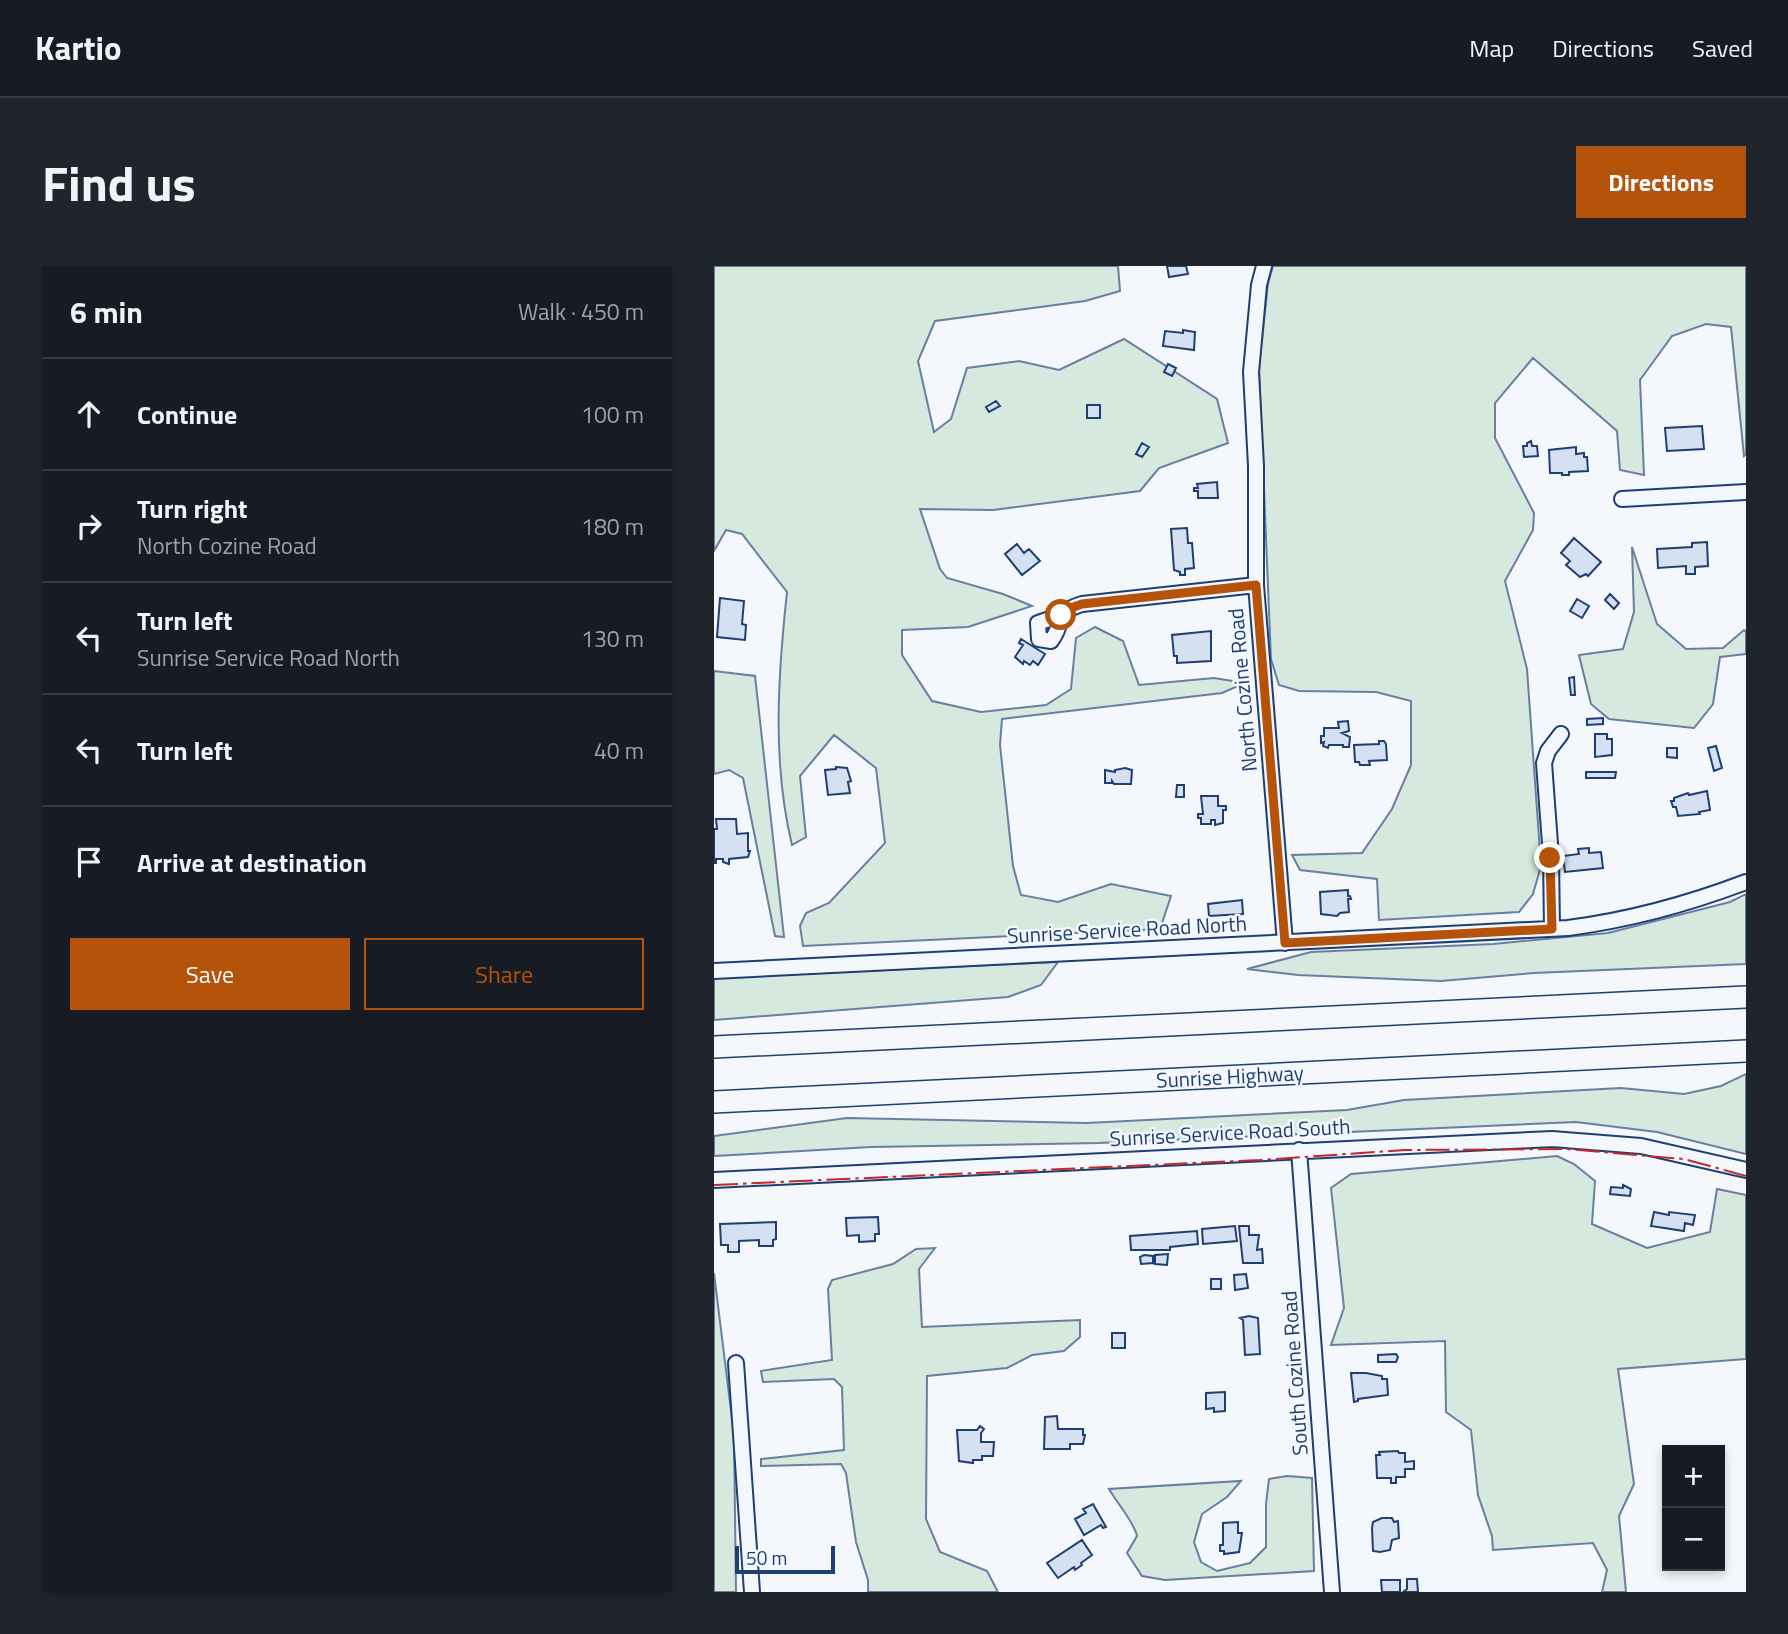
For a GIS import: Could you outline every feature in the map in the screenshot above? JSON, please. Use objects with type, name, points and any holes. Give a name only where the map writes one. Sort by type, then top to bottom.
[{"type":"highway","points":[[714,1047],[1746,997]]},
{"type":"highway","name":"Sunrise Highway","points":[[714,1102],[1746,1051]]},
{"type":"street","name":"North Cozine Road","points":[[1264,266],[1259,285],[1251,372],[1256,466],[1256,585],[1285,943]]},
{"type":"street","points":[[1622,499],[1746,492]]},
{"type":"street","points":[[1061,615],[1065,610],[1082,604],[1256,585]]},
{"type":"street","points":[[1552,929],[1544,763],[1548,751],[1561,734]]},
{"type":"street","name":"Sunrise Service Road North","points":[[714,971],[1552,929],[1630,918],[1692,901],[1746,882]]},
{"type":"street","name":"Sunrise Service Road South","points":[[714,1180],[1504,1140],[1576,1140],[1641,1146],[1746,1170]]},
{"type":"street","name":"South Cozine Road","points":[[1298,1150],[1332,1592]]},
{"type":"street","points":[[736,1363],[752,1592]]},
{"type":"shaded area","points":[[714,266],[1118,266],[1120,291],[1085,301],[935,321],[918,361],[934,432],[951,419],[967,368],[1019,361],[1059,370],[1124,339],[1217,399],[1228,443],[1159,468],[1140,491],[993,510],[920,509],[940,569],[947,578],[1003,594],[1032,606],[968,627],[902,630],[902,655],[932,701],[981,712],[1046,705],[1071,689],[1076,638],[1095,627],[1123,641],[1139,685],[1214,678],[1245,683],[1222,693],[1002,719],[1000,745],[1013,866],[1021,895],[1058,902],[1111,884],[1171,896],[1160,929],[803,946],[800,926],[806,913],[829,903],[885,843],[876,768],[834,735],[800,776],[806,837],[792,845],[779,751],[779,687],[787,592],[742,534],[726,530],[714,551]]},
{"type":"shaded area","points":[[1273,266],[1746,266],[1744,456],[1731,327],[1706,324],[1672,336],[1640,380],[1644,475],[1620,470],[1617,431],[1533,358],[1495,403],[1495,438],[1534,513],[1533,530],[1505,581],[1527,669],[1541,866],[1533,894],[1519,912],[1379,920],[1377,879],[1300,870],[1292,855],[1362,853],[1392,809],[1411,765],[1411,701],[1376,692],[1299,691],[1279,685],[1271,659],[1259,369],[1268,283]]},
{"type":"shaded area","points":[[1632,547],[1657,624],[1686,649],[1723,648],[1744,630],[1746,632],[1746,654],[1720,657],[1713,704],[1694,728],[1609,719],[1591,704],[1579,655],[1623,649],[1634,612]]},
{"type":"shaded area","points":[[714,671],[755,676],[784,937],[775,936],[743,778],[729,770],[714,774]]},
{"type":"shaded area","points":[[1746,894],[1746,964],[1534,973],[1441,981],[1298,975],[1247,969],[1311,952],[1493,944],[1608,933],[1730,902]]},
{"type":"shaded area","points":[[1058,962],[1041,985],[1008,997],[714,1020],[714,978]]},
{"type":"shaded area","points":[[1746,1074],[1746,1154],[1657,1132],[1576,1122],[1099,1143],[871,1147],[714,1156],[714,1136],[847,1118],[1087,1123],[1347,1110],[1404,1100],[1621,1088],[1684,1094],[1721,1086]]},
{"type":"shaded area","points":[[1557,1156],[1574,1164],[1595,1181],[1592,1224],[1647,1248],[1710,1232],[1717,1189],[1746,1195],[1746,1359],[1618,1369],[1634,1484],[1619,1516],[1626,1592],[1602,1592],[1607,1570],[1593,1543],[1493,1550],[1492,1536],[1478,1495],[1471,1430],[1446,1412],[1445,1341],[1331,1345],[1344,1308],[1331,1188],[1351,1174]]},
{"type":"shaded area","points":[[935,1248],[919,1269],[922,1327],[1080,1320],[1080,1337],[1064,1351],[1032,1355],[1007,1368],[927,1376],[926,1519],[940,1552],[987,1571],[998,1592],[868,1592],[868,1580],[856,1542],[846,1473],[841,1464],[761,1466],[761,1459],[844,1450],[842,1387],[834,1379],[763,1382],[761,1371],[832,1360],[828,1289],[832,1280],[893,1264],[916,1249]]},
{"type":"shaded area","points":[[714,1273],[734,1435],[736,1592],[714,1592]]},
{"type":"shaded area","points":[[1287,1476],[1312,1478],[1314,1571],[1165,1580],[1142,1576],[1127,1553],[1137,1536],[1109,1489],[1241,1481],[1227,1497],[1202,1514],[1194,1542],[1201,1562],[1217,1571],[1250,1563],[1266,1547],[1269,1479]]},
{"type":"building","points":[[1167,266],[1186,266],[1188,274],[1169,277]]},
{"type":"building","points":[[1183,330],[1195,332],[1194,350],[1163,346],[1165,331],[1183,333]]},
{"type":"building","points":[[1168,364],[1176,368],[1172,376],[1164,372]]},
{"type":"building","points":[[996,401],[1000,406],[989,412],[986,407]]},
{"type":"building","points":[[1087,405],[1100,405],[1100,418],[1087,418]]},
{"type":"building","points":[[1702,426],[1704,449],[1667,451],[1665,428]]},
{"type":"building","points":[[1531,441],[1532,446],[1537,446],[1538,456],[1524,457],[1523,446],[1527,446]]},
{"type":"building","points":[[1142,443],[1149,447],[1142,457],[1136,454]]},
{"type":"building","points":[[1576,447],[1576,454],[1584,453],[1584,457],[1587,457],[1588,471],[1569,472],[1569,475],[1550,473],[1549,450]]},
{"type":"building","points":[[1217,482],[1218,498],[1198,498],[1198,491],[1194,491],[1194,488],[1198,488],[1197,484]]},
{"type":"building","points":[[1187,528],[1188,543],[1192,543],[1194,568],[1185,569],[1185,575],[1180,575],[1180,572],[1174,570],[1171,529]]},
{"type":"building","points":[[1574,538],[1601,562],[1588,576],[1586,574],[1580,577],[1566,565],[1570,561],[1561,553]]},
{"type":"building","points":[[1707,542],[1708,566],[1695,567],[1695,574],[1686,574],[1686,566],[1658,568],[1657,549],[1692,547],[1692,543]]},
{"type":"building","points":[[1017,544],[1024,553],[1029,549],[1040,561],[1022,575],[1005,554]]},
{"type":"building","points":[[1610,594],[1619,603],[1614,609],[1605,600]]},
{"type":"building","points":[[720,598],[744,601],[742,624],[746,625],[745,640],[717,637]]},
{"type":"building","points":[[1577,599],[1589,606],[1582,618],[1570,611]]},
{"type":"building","points":[[1211,631],[1211,661],[1177,663],[1172,635]]},
{"type":"building","points":[[1021,639],[1045,654],[1038,665],[1033,661],[1030,665],[1024,661],[1023,664],[1015,657],[1023,645],[1019,643]]},
{"type":"building","points":[[1574,677],[1575,695],[1571,695],[1569,678]]},
{"type":"building","points":[[1603,718],[1603,724],[1587,725],[1587,719]]},
{"type":"building","points":[[1348,721],[1349,731],[1342,733],[1350,737],[1349,747],[1323,746],[1321,736],[1324,736],[1324,728],[1339,728],[1338,722]]},
{"type":"building","points":[[1595,734],[1607,734],[1607,739],[1612,739],[1612,755],[1595,757]]},
{"type":"building","points":[[1379,741],[1386,744],[1387,760],[1369,761],[1370,765],[1355,762],[1354,745],[1379,744]]},
{"type":"building","points":[[1716,746],[1722,768],[1714,771],[1708,748]]},
{"type":"building","points":[[1667,748],[1677,748],[1677,758],[1667,757]]},
{"type":"building","points":[[847,768],[851,781],[848,782],[850,793],[828,795],[825,770]]},
{"type":"building","points":[[1125,768],[1132,770],[1131,784],[1114,784],[1112,781],[1105,783],[1105,770],[1115,772]]},
{"type":"building","points":[[1586,772],[1616,772],[1615,778],[1586,778]]},
{"type":"building","points":[[1177,785],[1184,785],[1184,797],[1176,797]]},
{"type":"building","points":[[1707,791],[1710,810],[1678,816],[1671,801],[1674,801],[1674,798]]},
{"type":"building","points":[[1201,796],[1218,796],[1218,806],[1226,806],[1226,810],[1223,810],[1223,823],[1215,825],[1215,820],[1211,820],[1211,824],[1201,824],[1198,814],[1203,814]]},
{"type":"building","points":[[716,819],[736,819],[737,834],[748,833],[748,857],[729,859],[729,864],[723,862],[723,859],[716,859],[714,863]]},
{"type":"building","points":[[1589,848],[1589,853],[1601,852],[1603,868],[1565,872],[1563,856],[1579,854],[1578,849]]},
{"type":"building","points":[[1348,890],[1351,899],[1348,899],[1349,912],[1337,916],[1321,914],[1320,892]]},
{"type":"building","points":[[1242,900],[1243,914],[1209,916],[1208,904]]},
{"type":"building","points":[[1623,1185],[1631,1189],[1630,1196],[1610,1194],[1611,1187],[1623,1188]]},
{"type":"building","points":[[1654,1212],[1695,1215],[1693,1225],[1685,1223],[1684,1231],[1651,1226]]},
{"type":"building","points":[[878,1217],[879,1234],[875,1234],[875,1241],[859,1242],[859,1235],[847,1236],[846,1218]]},
{"type":"building","points":[[776,1222],[776,1239],[773,1240],[773,1246],[759,1246],[759,1240],[739,1241],[739,1252],[728,1252],[728,1245],[721,1245],[720,1224]]},
{"type":"building","points":[[1235,1226],[1237,1241],[1203,1244],[1202,1229]]},
{"type":"building","points":[[1239,1226],[1249,1226],[1249,1235],[1259,1235],[1257,1250],[1262,1249],[1263,1263],[1243,1263]]},
{"type":"building","points":[[1197,1231],[1198,1244],[1170,1247],[1170,1250],[1131,1250],[1130,1236]]},
{"type":"building","points":[[1168,1254],[1167,1265],[1155,1264],[1155,1255]]},
{"type":"building","points":[[1153,1256],[1153,1263],[1141,1264],[1140,1257]]},
{"type":"building","points":[[1246,1274],[1248,1288],[1235,1290],[1234,1275]]},
{"type":"building","points":[[1211,1279],[1221,1279],[1221,1289],[1211,1289]]},
{"type":"building","points":[[1240,1318],[1258,1318],[1260,1354],[1245,1355],[1243,1320]]},
{"type":"building","points":[[1112,1333],[1125,1333],[1125,1348],[1112,1348]]},
{"type":"building","points":[[1396,1354],[1396,1362],[1378,1362],[1378,1355]]},
{"type":"building","points":[[1351,1373],[1382,1376],[1382,1379],[1387,1379],[1388,1395],[1358,1399],[1354,1402]]},
{"type":"building","points":[[1225,1392],[1225,1411],[1214,1412],[1214,1408],[1206,1409],[1206,1393]]},
{"type":"building","points":[[1057,1416],[1058,1429],[1083,1429],[1083,1444],[1070,1444],[1070,1449],[1044,1449],[1045,1417]]},
{"type":"building","points":[[980,1426],[984,1429],[981,1442],[994,1442],[993,1456],[982,1456],[982,1460],[973,1460],[973,1463],[959,1461],[957,1430],[977,1430]]},
{"type":"building","points":[[1379,1452],[1405,1453],[1405,1462],[1414,1461],[1414,1469],[1405,1469],[1405,1477],[1396,1477],[1396,1483],[1391,1483],[1391,1478],[1377,1478],[1376,1455],[1380,1455]]},
{"type":"building","points":[[1093,1504],[1106,1527],[1101,1525],[1084,1535],[1075,1519],[1086,1513],[1083,1509]]},
{"type":"building","points":[[1382,1518],[1398,1521],[1399,1538],[1392,1540],[1390,1550],[1373,1551],[1373,1522]]},
{"type":"building","points":[[1238,1522],[1238,1533],[1242,1533],[1239,1552],[1224,1554],[1224,1551],[1220,1551],[1220,1545],[1223,1545],[1223,1523]]},
{"type":"building","points":[[1082,1540],[1092,1555],[1075,1570],[1074,1567],[1058,1578],[1047,1563]]},
{"type":"building","points":[[1407,1579],[1417,1579],[1418,1592],[1403,1592],[1407,1589]]},
{"type":"building","points":[[1381,1580],[1400,1580],[1400,1592],[1382,1592]]},
{"type":"power","points":[[714,1185],[1260,1160],[1405,1150],[1566,1149],[1684,1159],[1746,1176]]},
{"type":"route","points":[[1061,615],[1065,610],[1082,604],[1256,585],[1285,943],[1552,929],[1550,858]]}]
